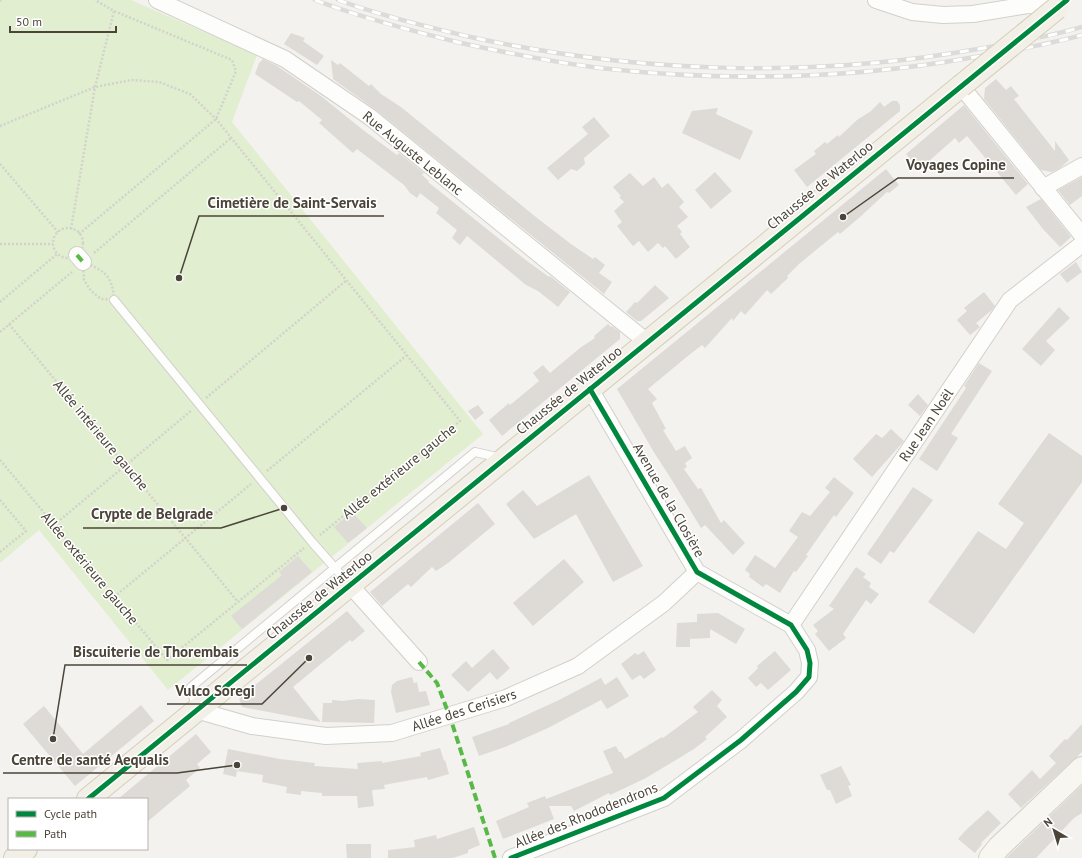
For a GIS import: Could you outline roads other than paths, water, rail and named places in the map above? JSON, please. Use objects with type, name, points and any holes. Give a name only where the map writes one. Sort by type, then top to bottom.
[{"type":"main road","name":"Chaussée de Waterloo","points":[[89,798],[1062,4]]},
{"type":"main road","points":[[15,858],[25,850]]},
{"type":"street","name":"Rue Auguste Leblanc","points":[[157,0],[285,59],[370,117],[647,342]]},
{"type":"street","points":[[876,0],[912,12],[943,15],[973,14],[1028,5],[1062,4]]},
{"type":"street","points":[[961,86],[1082,235]]},
{"type":"street","points":[[1043,188],[1082,166]]},
{"type":"street","name":"Rue Jean Noël","points":[[791,625],[1010,300],[1082,244]]},
{"type":"street","name":"Avenue de la Closière","points":[[590,389],[697,572],[791,625]]},
{"type":"street","name":"Allée des Cerisiers","points":[[196,710],[252,726],[326,736],[392,733],[506,698],[578,666],[664,604],[697,572]]},
{"type":"street","points":[[350,585],[419,662]]},
{"type":"street","name":"Allée des Rhododendrons","points":[[511,858],[664,798],[741,740],[796,692],[809,677],[810,663],[807,650],[791,625]]},
{"type":"street","points":[[990,858],[999,847],[1082,768]]},
{"type":"lane","points":[[114,300],[312,542],[350,585]]},
{"type":"lane","points":[[196,710],[191,687],[476,452],[504,459]]},
{"type":"railway","points":[[315,0],[351,13],[406,29],[513,54],[600,68],[694,75],[788,76],[882,70],[1002,52],[1042,45],[1082,35]]},
{"type":"railway","points":[[338,0],[369,11],[417,24],[466,36],[529,48],[593,58],[721,68],[786,68],[850,65],[914,59],[1017,42],[1082,27]]},
{"type":"place","name":"Voyages Copine","points":[[843,217]]},
{"type":"place","name":"Cimetière de Saint-Servais","points":[[179,278]]},
{"type":"place","name":"Crypte de Belgrade","points":[[284,508]]},
{"type":"place","name":"Vulco Soregi","points":[[309,658]]},
{"type":"place","name":"Biscuiterie de Thorembais","points":[[53,739]]},
{"type":"place","name":"Centre de santé Aequalis","points":[[237,765]]}]
